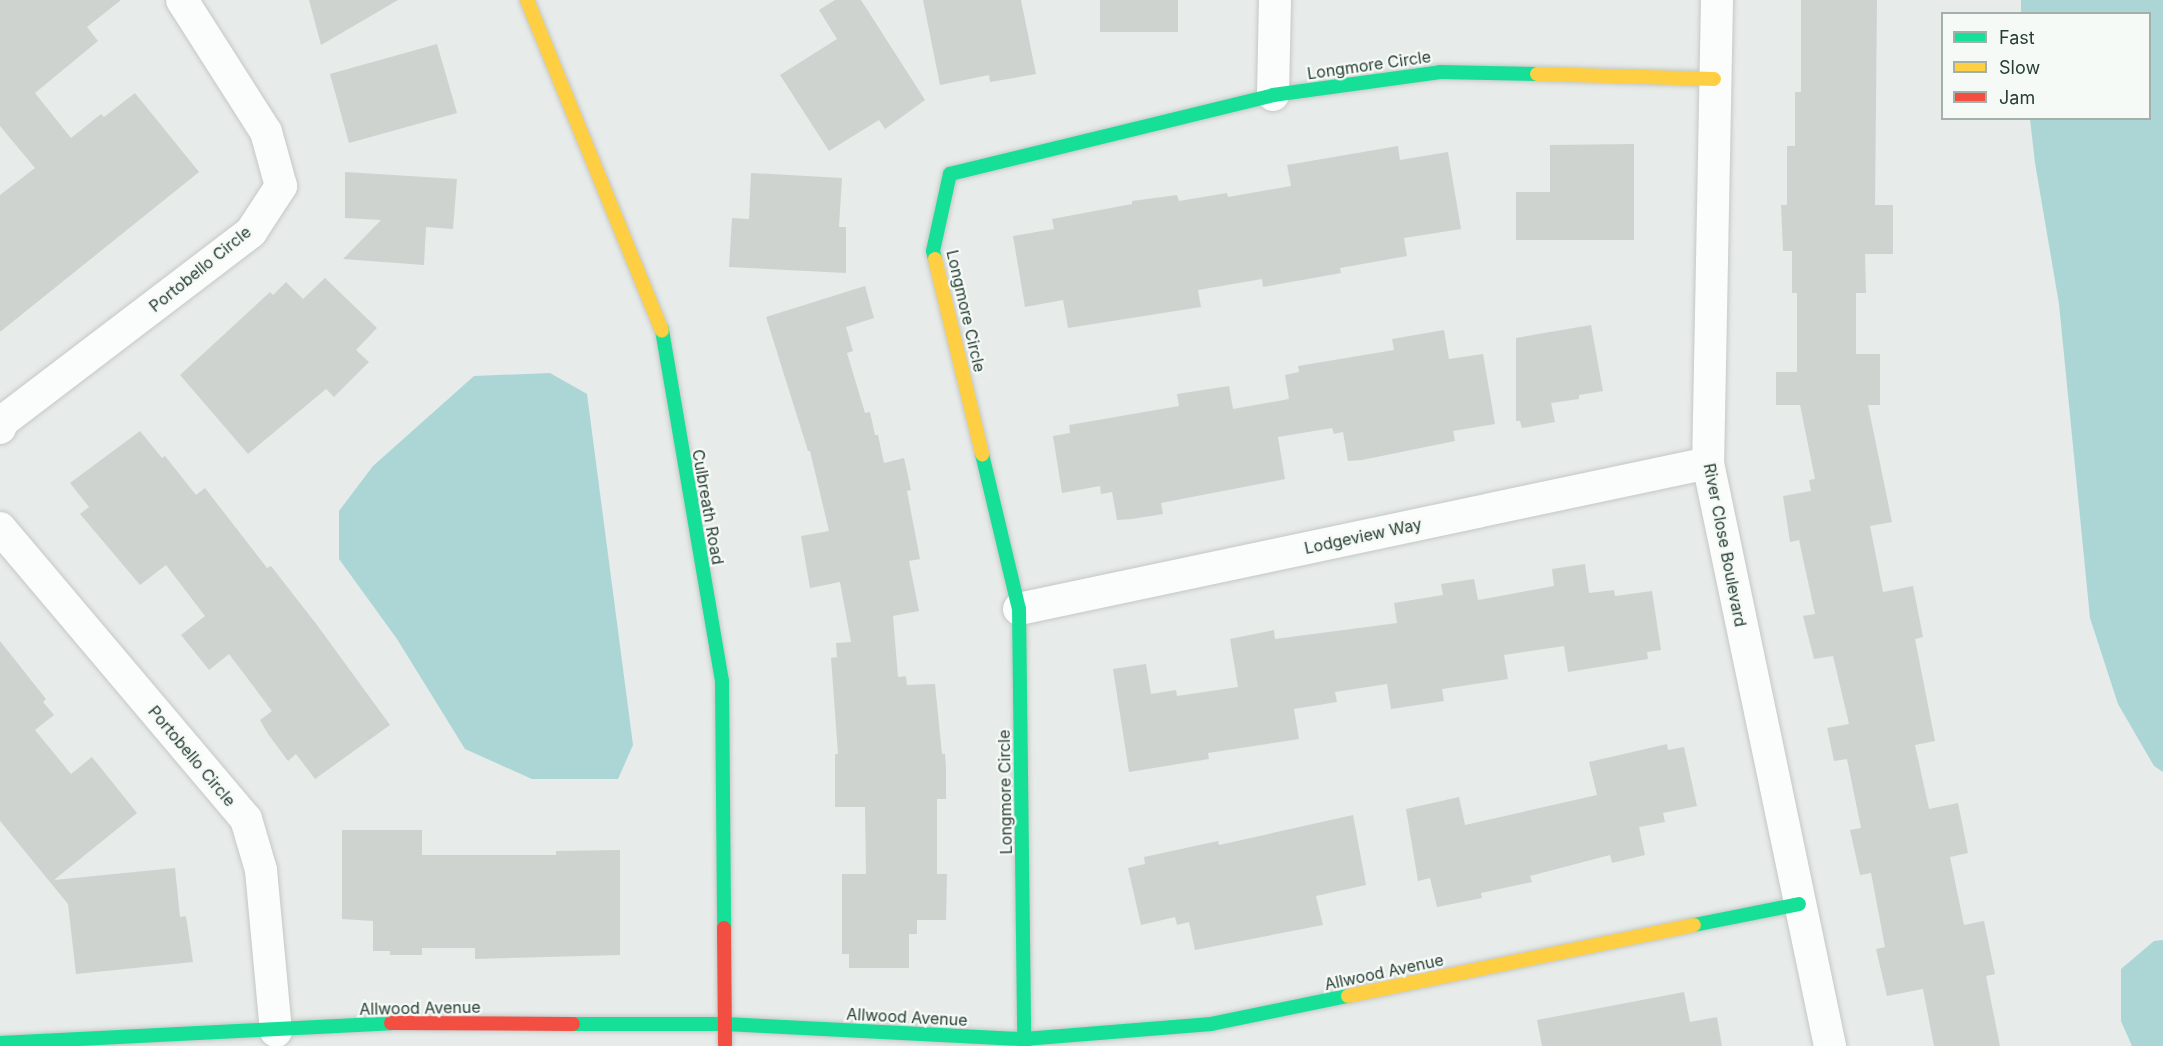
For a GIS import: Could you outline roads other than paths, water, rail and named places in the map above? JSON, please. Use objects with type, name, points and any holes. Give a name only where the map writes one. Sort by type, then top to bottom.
[{"type":"street","name":"Portobello Circle","points":[[0,428],[3,422],[251,231],[281,186],[266,132],[182,0]]},
{"type":"street","name":"Culbreath Road","points":[[527,0],[661,327],[722,681],[725,1046]]},
{"type":"street","points":[[1273,95],[1275,0]]},
{"type":"street","name":"River Close Boulevard","points":[[1717,0],[1707,463],[1830,1046]]},
{"type":"street","name":"Longmore Circle","points":[[1024,1043],[1019,609],[933,251],[950,174],[1273,95],[1440,72],[1714,79]]},
{"type":"street","name":"Lodgeview Way","points":[[1019,609],[1707,463]]},
{"type":"street","name":"Portobello Circle","points":[[0,528],[246,819],[261,870],[276,1031]]},
{"type":"street","name":"Allwood Avenue","points":[[0,1042],[276,1031],[399,1023],[725,1024],[1024,1043],[1211,1024],[1799,904]]},
{"type":"water","points":[[2021,0],[2163,0],[2163,772],[2154,766],[2118,704],[2090,618],[2059,304],[2035,163],[2030,120],[2151,120],[2151,12],[2021,12]]},
{"type":"water","points":[[550,373],[587,394],[633,745],[618,779],[532,779],[465,749],[397,639],[339,559],[339,511],[373,466],[474,376]]},
{"type":"water","points":[[2163,940],[2163,1046],[2132,1046],[2121,1021],[2121,969],[2154,941]]}]
